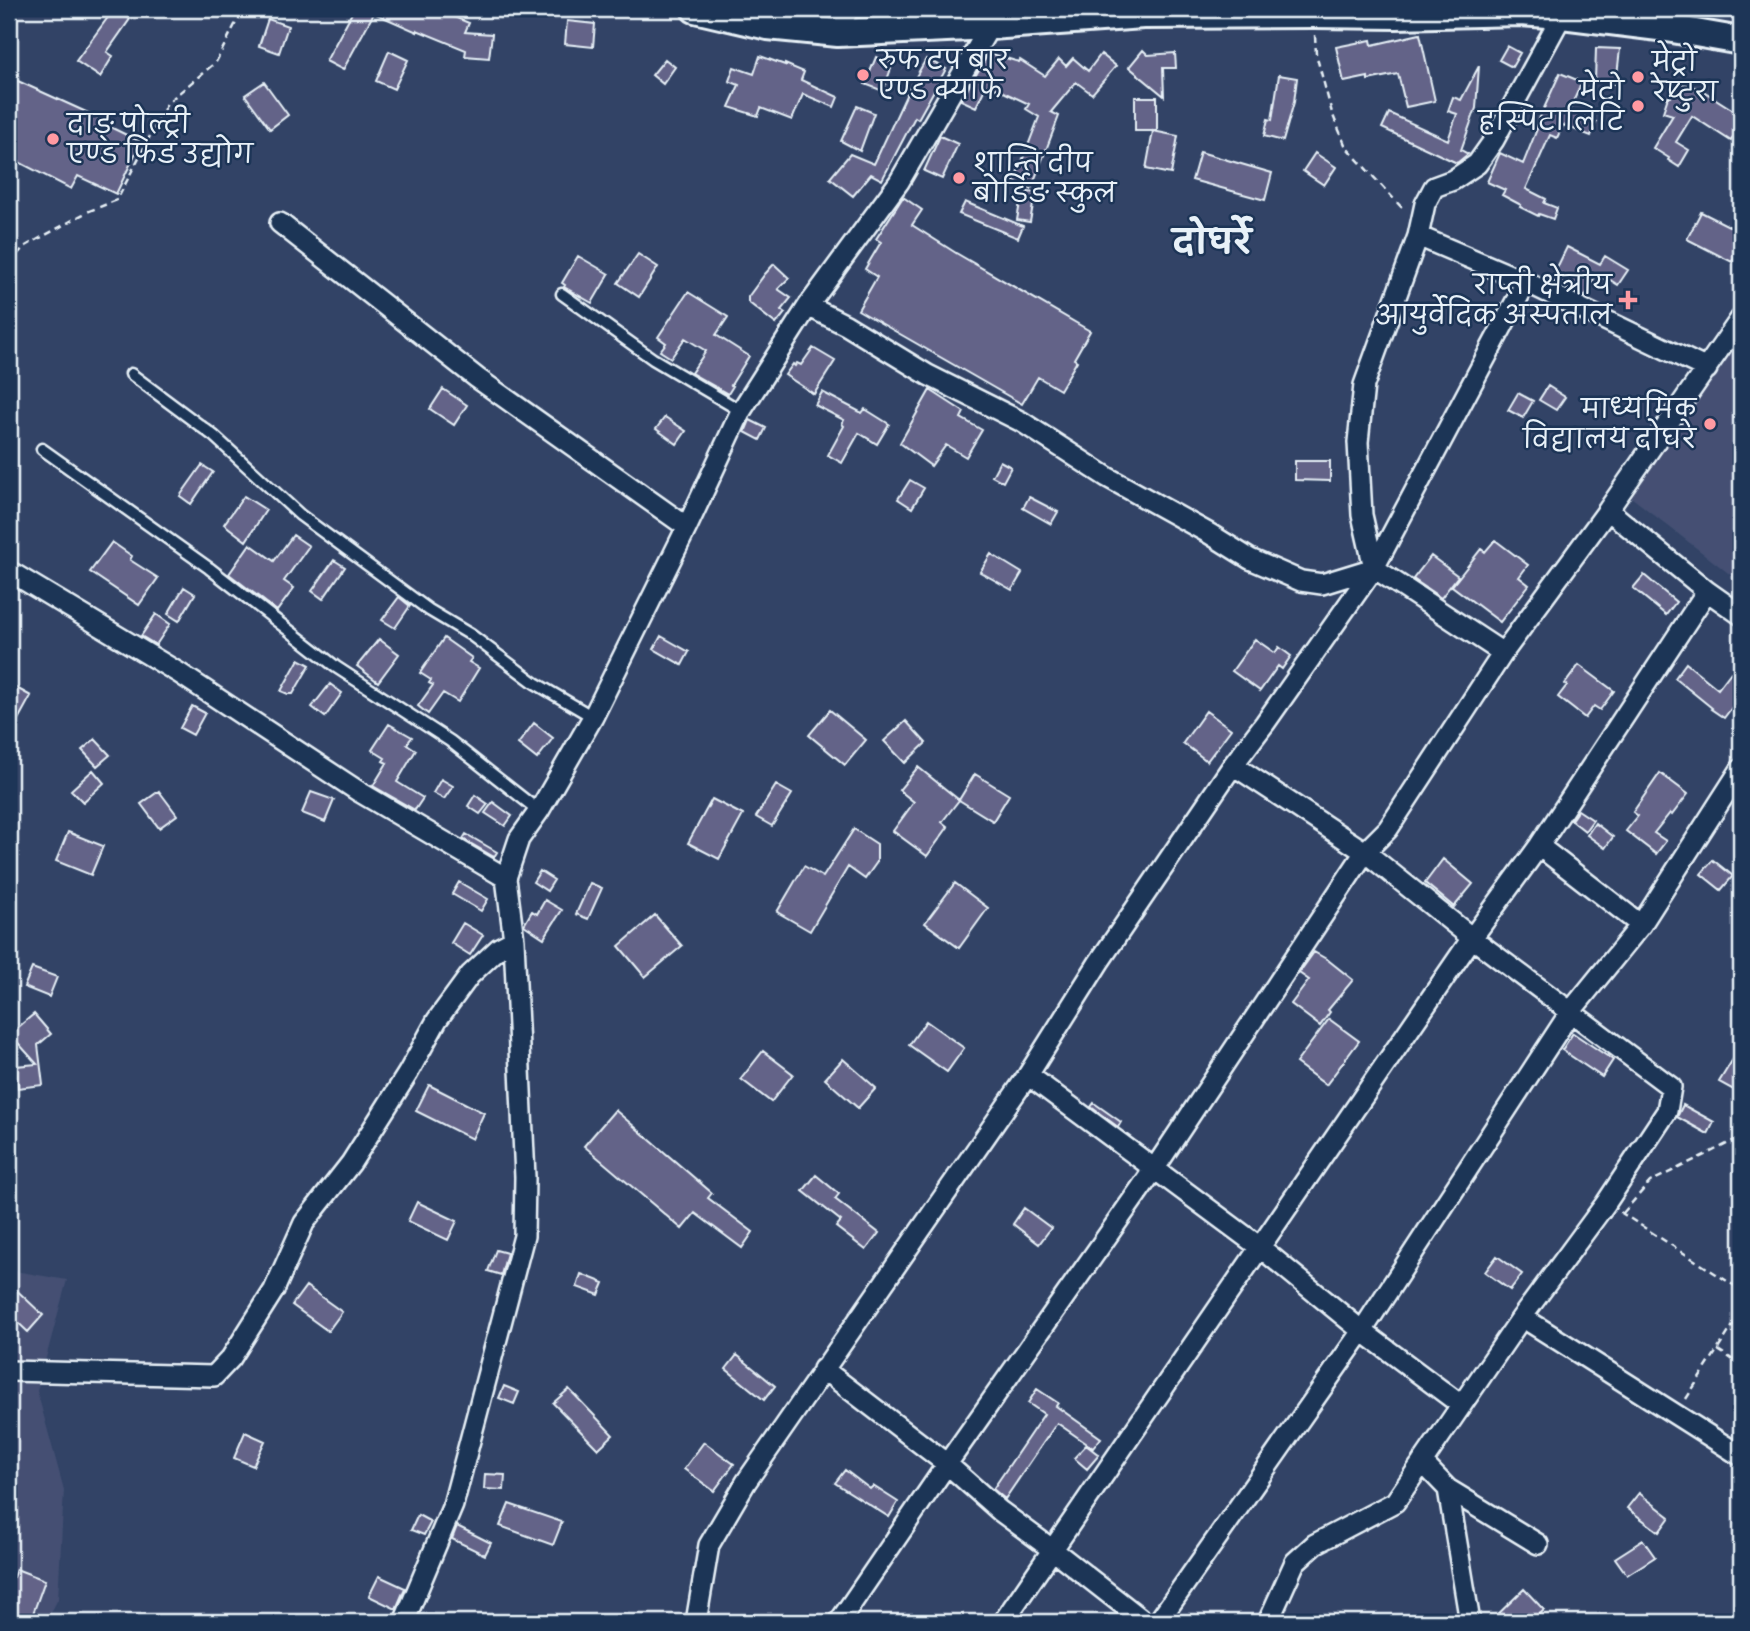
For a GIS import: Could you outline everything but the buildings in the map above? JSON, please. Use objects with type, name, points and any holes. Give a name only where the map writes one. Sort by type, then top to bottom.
[{"type":"main road","points":[[695,9],[768,26],[838,33],[990,26],[1146,12],[1600,14],[1741,41]]},
{"type":"street","points":[[838,33],[848,9]]},
{"type":"street","points":[[1503,653],[1374,568],[1362,514],[1358,442],[1364,386],[1418,236],[1425,204],[1434,187],[1453,180],[1477,164],[1494,140],[1562,15]]},
{"type":"street","points":[[404,1622],[453,1505],[524,1236],[525,1177],[514,940],[506,878],[519,839],[539,811],[593,718],[741,411],[808,306],[899,182],[990,26]]},
{"type":"street","points":[[280,223],[477,379],[687,527]]},
{"type":"street","points":[[1418,236],[1526,282],[1707,369]]},
{"type":"street","points":[[696,1622],[709,1545],[746,1482],[1028,1075],[1099,962],[1233,765],[1374,568],[1526,282]]},
{"type":"street","points":[[808,306],[846,325],[928,375],[1022,422],[1107,477],[1250,559],[1300,581],[1322,584],[1374,568]]},
{"type":"street","points":[[839,1622],[1155,1168],[1365,852],[1388,830],[1503,653],[1608,510],[1741,318]]},
{"type":"street","points":[[1608,510],[1707,591],[1741,615]]},
{"type":"street","points":[[9,571],[179,673],[358,791],[506,878]]},
{"type":"street","points":[[1003,1622],[1472,938],[1539,846],[1707,591]]},
{"type":"street","points":[[1233,765],[1365,852],[1472,938],[1671,1087],[1667,1111],[1614,1208],[1522,1317],[1395,1503],[1315,1544],[1295,1562],[1268,1622]]},
{"type":"street","points":[[1158,1622],[1362,1331],[1571,1011],[1641,925],[1741,769]]},
{"type":"street","points":[[1539,846],[1641,925]]},
{"type":"street","points":[[9,1371],[214,1376],[231,1358],[274,1290],[304,1223],[351,1163],[438,1020],[470,975],[499,948],[514,940]]},
{"type":"street","points":[[1028,1075],[1261,1248],[1362,1331],[1461,1405]]},
{"type":"street","points":[[1522,1317],[1741,1456]]},
{"type":"street","points":[[823,1369],[947,1464],[1000,1511],[1145,1622]]},
{"type":"street","points":[[1422,1462],[1448,1489],[1538,1544]]},
{"type":"street","points":[[1448,1489],[1470,1622]]},
{"type":"lane","points":[[562,293],[653,359],[741,411]]},
{"type":"lane","points":[[131,374],[214,436],[300,514],[376,571],[429,610],[471,635],[535,683],[593,718]]},
{"type":"lane","points":[[43,449],[209,568],[337,667],[450,741],[539,811]]},
{"type":"path","points":[[9,264],[24,247],[87,212],[117,200],[167,103],[216,62],[243,9]]},
{"type":"path","points":[[1314,14],[1316,54],[1332,113],[1346,147],[1409,215],[1418,236]]},
{"type":"path","points":[[1741,1137],[1650,1182],[1614,1208],[1741,1290]]},
{"type":"path","points":[[1675,1416],[1741,1313]]},
{"type":"path","points":[[1718,1350],[1741,1365]]},
{"type":"shaded area","name":"माध्यमिक विद्यालय दोघरे","points":[[1741,331],[1741,583],[1631,497]]},
{"type":"shaded area","points":[[9,1270],[67,1280],[37,1391],[64,1490],[58,1599],[46,1622],[9,1622]]},
{"type":"place","name":"रुफ टप बार एण्ड क्याफे","points":[[863,75]]},
{"type":"place","name":"मेट्रो रेष्टुरा","points":[[1638,77]]},
{"type":"place","name":"मेट्रो हस्पिटालिटि","points":[[1638,106]]},
{"type":"place","name":"दाङ् पोल्ट्री एण्ड फिड उद्योग","points":[[53,139]]},
{"type":"place","name":"शान्ति दीप बोर्डिङ स्कुल","points":[[959,178]]},
{"type":"place","name":"राप्ती क्षेत्रीय आयुर्वेदिक अस्पताल","points":[[1628,300]]},
{"type":"place","name":"माध्यमिक विद्यालय दोघरे","points":[[1710,424]]},
{"type":"district","name":"दोघर्रे","points":[[1212,241]]}]
